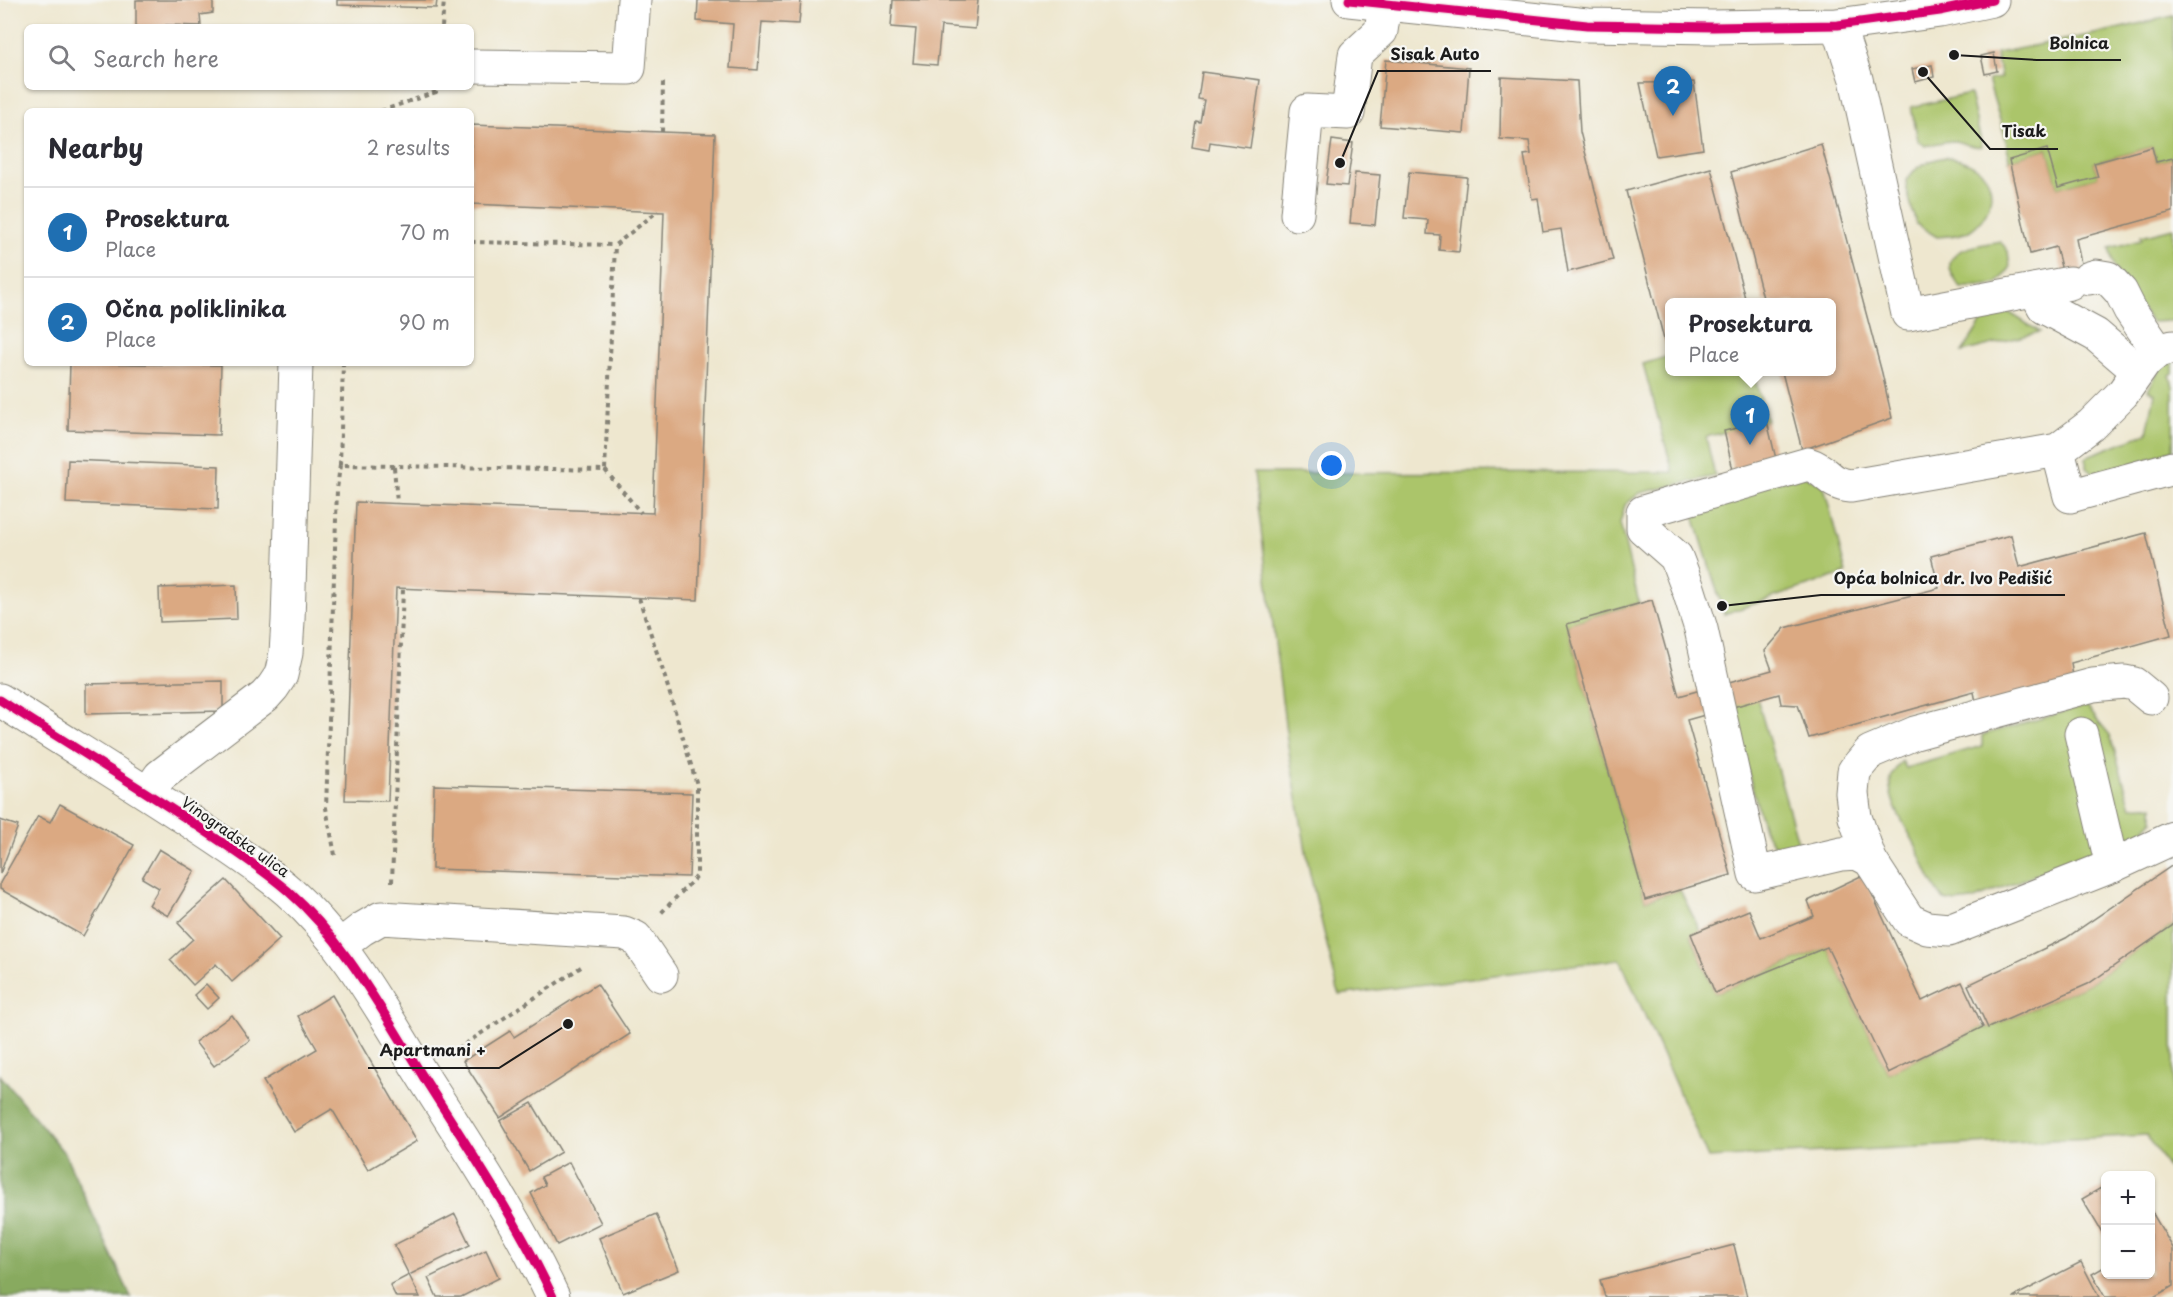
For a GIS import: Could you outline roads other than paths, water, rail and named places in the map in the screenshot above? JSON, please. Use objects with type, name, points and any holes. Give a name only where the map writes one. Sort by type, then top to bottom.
[{"type":"street","points":[[474,66],[629,69],[634,0]]},
{"type":"street","points":[[1349,0],[1537,21],[1617,26],[1776,27],[1838,25],[1941,11],[1992,0]]},
{"type":"street","points":[[1297,214],[1307,111],[1348,112],[1355,55],[1381,32],[1385,4]]},
{"type":"street","points":[[1838,25],[1856,79],[1908,314],[2036,290],[2096,276],[2108,278],[2121,292],[2156,356]]},
{"type":"street","points":[[2036,290],[2044,307],[2096,335],[2156,356]]},
{"type":"street","points":[[1870,860],[1857,853],[1841,854],[1755,874],[1701,629],[1676,557],[1643,528],[1644,512],[1808,464],[1817,466],[1835,483],[1851,486],[2058,450],[2091,425],[2156,356]]},
{"type":"street","points":[[148,793],[160,776],[265,696],[281,675],[286,653],[288,621],[296,366]]},
{"type":"street","points":[[2058,450],[2070,496],[2173,468]]},
{"type":"street","points":[[2151,698],[2134,684],[2124,682],[2093,685],[1916,733],[1870,752],[1854,771],[1851,793],[1855,817],[1870,860],[1908,920],[1927,928],[1949,930],[2112,866],[2173,838]]},
{"type":"street","name":"Vinogradska ulica","points":[[0,700],[148,793],[251,862],[315,917],[339,946],[496,1193],[553,1297]]},
{"type":"street","points":[[2081,734],[2112,866]]},
{"type":"street","points":[[339,946],[381,918],[624,933],[636,938],[661,975]]},
{"type":"place","name":"Bolnica","points":[[1954,55]]},
{"type":"place","name":"Tisak","points":[[1923,72]]},
{"type":"place","name":"Očna poliklinika","points":[[1673,116]]},
{"type":"place","name":"Sisak Auto","points":[[1340,163]]},
{"type":"place","name":"Prosektura","points":[[1750,445]]},
{"type":"place","name":"Opća bolnica dr. Ivo Pedišić","points":[[1722,606]]},
{"type":"place","name":"Apartmani +","points":[[568,1024]]}]
